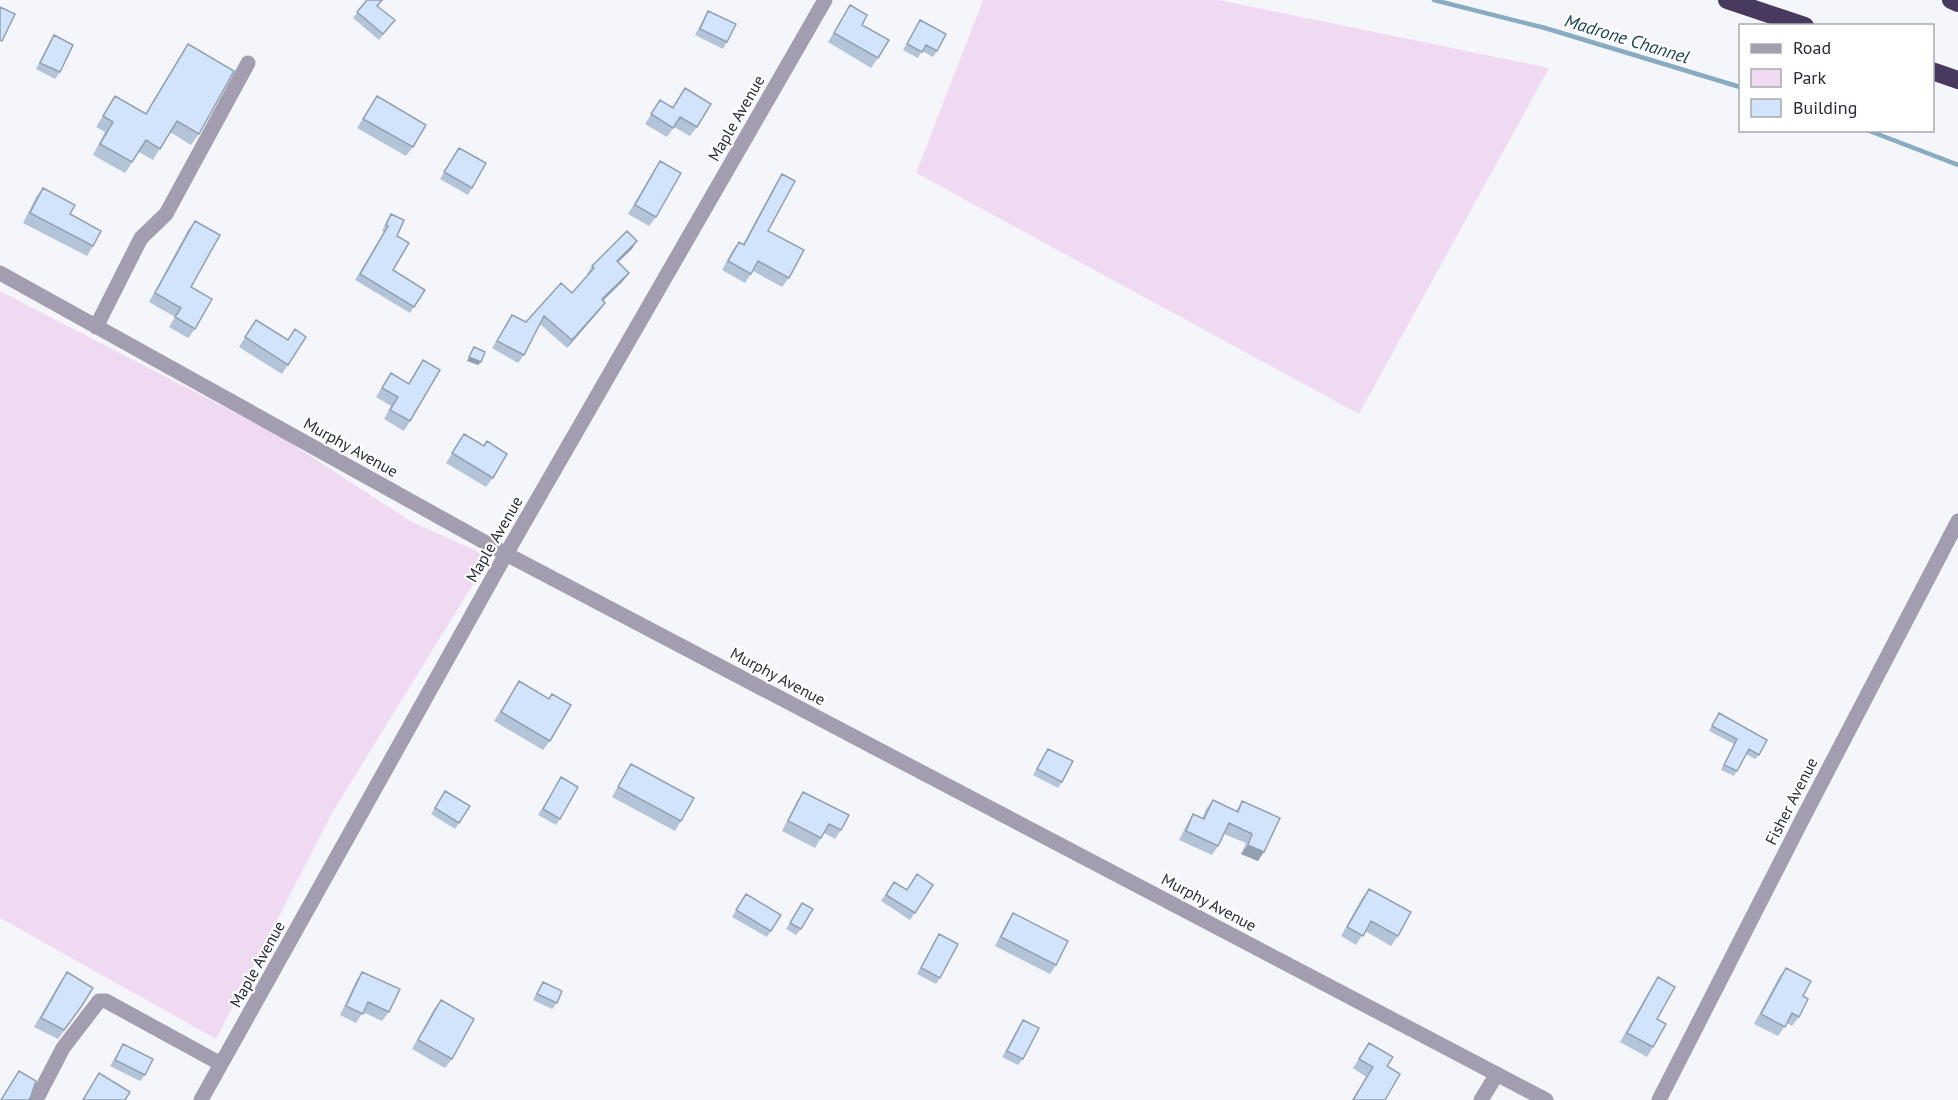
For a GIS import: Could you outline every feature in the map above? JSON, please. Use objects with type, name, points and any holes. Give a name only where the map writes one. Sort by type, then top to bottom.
[{"type":"highway","points":[[1727,0],[1799,24]]},
{"type":"highway","points":[[1951,0],[1958,3]]},
{"type":"highway","points":[[1934,72],[1958,80]]},
{"type":"street","name":"Maple Avenue","points":[[201,1100],[506,554],[825,0]]},
{"type":"street","points":[[96,327],[141,238],[166,214],[248,63]]},
{"type":"street","name":"Murphy Avenue","points":[[0,273],[506,554],[1546,1100]]},
{"type":"street","name":"Fisher Avenue","points":[[1659,1100],[1958,520]]},
{"type":"street","points":[[36,1100],[63,1048],[99,1001],[105,1002],[221,1064]]},
{"type":"street","points":[[1481,1100],[1497,1074]]},
{"type":"green space","points":[[983,0],[1219,0],[1549,68],[1359,414],[916,173]]},
{"type":"green space","points":[[0,291],[278,435],[412,522],[490,557],[332,813],[216,1039],[0,918]]},
{"type":"building","points":[[367,0],[382,0],[377,6],[395,20],[383,34],[357,12]]},
{"type":"building","points":[[850,5],[867,15],[862,25],[889,40],[878,58],[834,33]]},
{"type":"building","points":[[0,7],[15,14],[2,41],[0,40]]},
{"type":"building","points":[[708,11],[736,24],[727,42],[700,29]]},
{"type":"building","points":[[920,20],[946,34],[937,51],[926,45],[922,52],[907,44]]},
{"type":"building","points":[[54,35],[73,45],[60,72],[40,63]]},
{"type":"building","points":[[188,44],[234,71],[199,134],[177,121],[160,149],[146,140],[132,162],[100,144],[113,122],[103,116],[115,96],[146,114]]},
{"type":"building","points":[[685,88],[711,104],[697,127],[680,117],[673,128],[651,114],[660,100],[673,108]]},
{"type":"building","points":[[377,96],[426,125],[413,147],[363,119]]},
{"type":"building","points":[[459,148],[486,163],[472,188],[444,172]]},
{"type":"building","points":[[660,161],[681,173],[656,217],[635,205]]},
{"type":"building","points":[[782,174],[795,181],[768,231],[804,250],[789,278],[758,261],[751,274],[728,261],[739,242],[744,245]]},
{"type":"building","points":[[43,188],[75,205],[70,214],[101,231],[93,246],[30,213]]},
{"type":"building","points":[[391,214],[404,220],[397,236],[409,243],[393,270],[425,290],[414,307],[360,274],[388,226],[386,225]]},
{"type":"building","points":[[195,221],[220,235],[191,287],[212,299],[195,329],[175,317],[181,308],[155,293]]},
{"type":"building","points":[[627,231],[637,241],[617,261],[629,273],[602,299],[605,303],[572,340],[544,316],[524,355],[497,341],[512,315],[526,322],[561,283],[572,293],[594,268],[592,266]]},
{"type":"building","points":[[256,320],[288,340],[295,329],[306,337],[288,365],[245,337]]},
{"type":"building","points":[[474,347],[485,352],[481,362],[469,357]]},
{"type":"building","points":[[423,360],[440,370],[410,421],[390,410],[398,397],[382,388],[391,373],[409,384]]},
{"type":"building","points":[[464,434],[484,446],[487,441],[507,454],[493,478],[452,453]]},
{"type":"building","points":[[519,681],[549,699],[552,694],[571,705],[550,741],[501,712]]},
{"type":"building","points":[[1719,713],[1767,740],[1759,755],[1749,749],[1737,771],[1724,765],[1737,739],[1712,726]]},
{"type":"building","points":[[1048,749],[1073,761],[1062,782],[1037,769]]},
{"type":"building","points":[[631,764],[694,798],[681,821],[618,787]]},
{"type":"building","points":[[561,777],[578,787],[560,819],[543,809]]},
{"type":"building","points":[[445,791],[470,806],[459,823],[435,808]]},
{"type":"building","points":[[803,792],[849,815],[841,830],[829,824],[821,838],[788,821]]},
{"type":"building","points":[[1213,800],[1238,812],[1242,801],[1280,818],[1264,852],[1248,845],[1252,834],[1229,823],[1218,846],[1186,831],[1193,814],[1204,819]]},
{"type":"building","points":[[917,874],[933,885],[915,913],[886,895],[894,882],[907,890]]},
{"type":"building","points":[[1369,889],[1411,912],[1398,936],[1371,921],[1363,936],[1347,927]]},
{"type":"building","points":[[746,894],[781,915],[771,931],[736,910]]},
{"type":"building","points":[[802,903],[813,909],[801,929],[790,923]]},
{"type":"building","points":[[1013,913],[1068,941],[1056,965],[1001,937]]},
{"type":"building","points":[[939,934],[958,944],[940,978],[921,968]]},
{"type":"building","points":[[1786,968],[1811,981],[1803,996],[1808,999],[1799,1017],[1792,1013],[1785,1027],[1761,1014]]},
{"type":"building","points":[[67,972],[93,988],[64,1030],[41,1018]]},
{"type":"building","points":[[362,972],[400,989],[389,1012],[368,1002],[363,1014],[346,1006]]},
{"type":"building","points":[[1658,977],[1675,987],[1657,1019],[1666,1024],[1653,1047],[1627,1033]]},
{"type":"building","points":[[543,982],[562,991],[557,1003],[537,994]]},
{"type":"building","points":[[441,1000],[474,1019],[452,1059],[418,1040]]},
{"type":"building","points":[[1023,1020],[1039,1028],[1023,1059],[1007,1051]]},
{"type":"building","points":[[1369,1043],[1393,1057],[1387,1066],[1400,1074],[1385,1100],[1353,1100],[1373,1067],[1359,1059]]},
{"type":"building","points":[[123,1044],[153,1059],[145,1075],[115,1060]]},
{"type":"building","points":[[19,1071],[36,1081],[29,1100],[1,1100]]},
{"type":"building","points":[[99,1073],[130,1092],[125,1100],[83,1100]]},
{"type":"waterway","name":"Madrone Channel","points":[[1434,0],[1545,28],[1739,87]]},
{"type":"waterway","name":"Madrone Channel","points":[[1872,132],[1958,165]]}]
